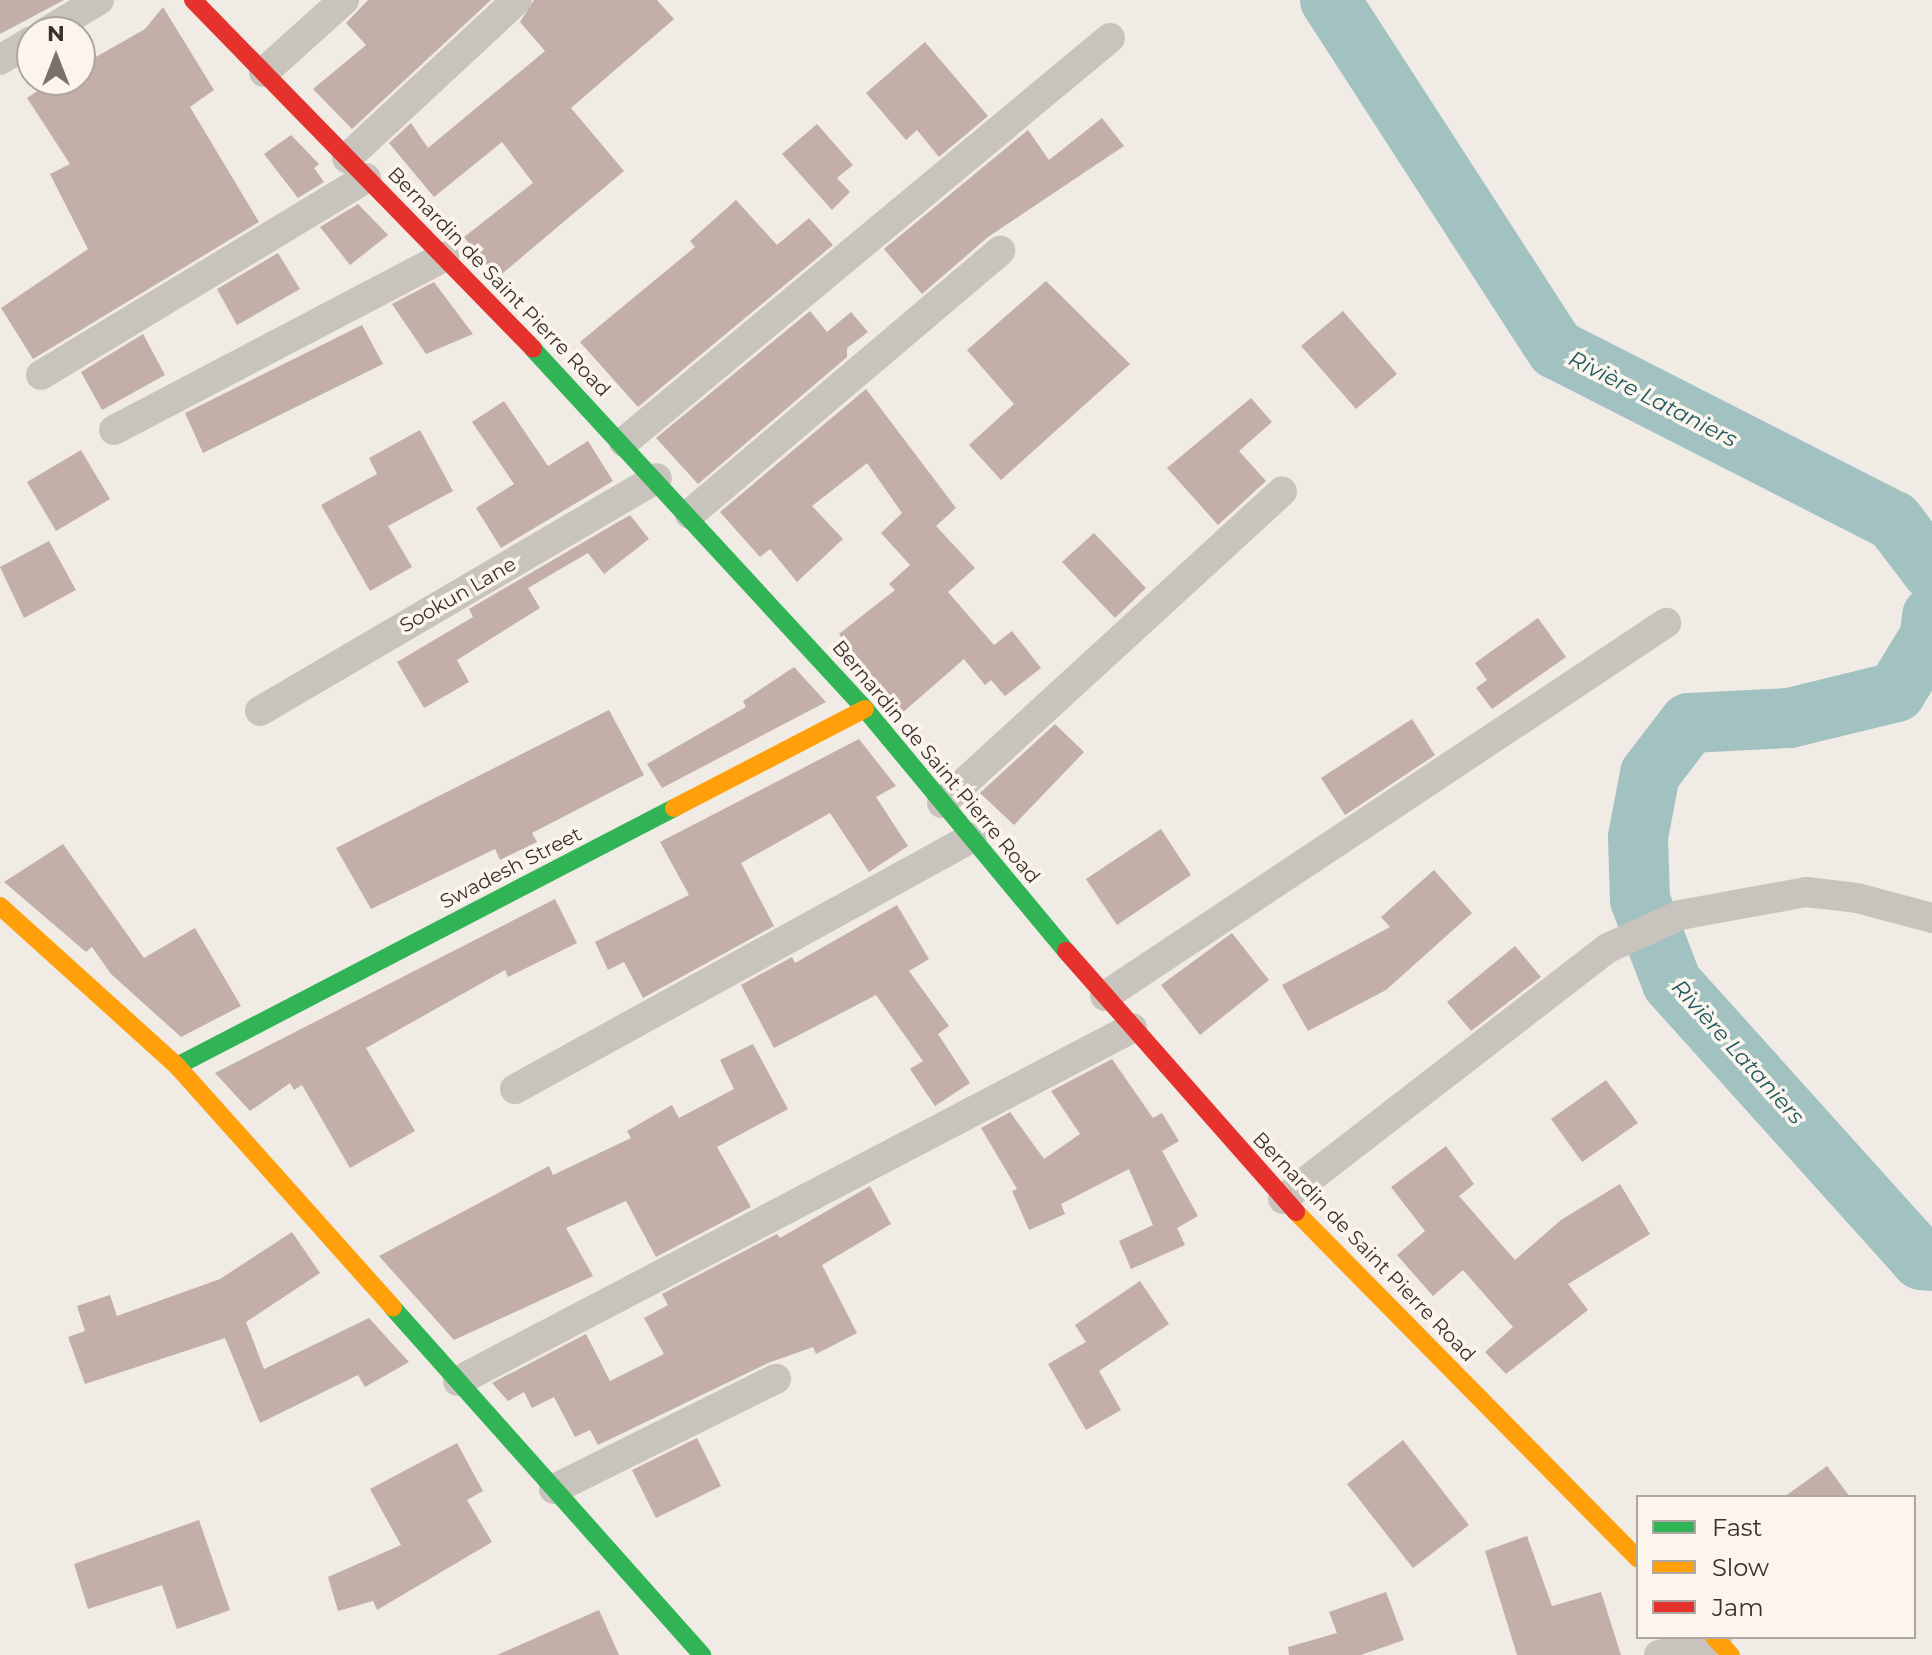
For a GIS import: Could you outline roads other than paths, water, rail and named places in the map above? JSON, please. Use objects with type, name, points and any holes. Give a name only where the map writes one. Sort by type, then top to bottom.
[{"type":"main road","name":"Bernardin de Saint Pierre Road","points":[[193,0],[624,442],[865,709],[1132,1028],[1283,1199],[1636,1557]]},
{"type":"main road","name":"Swadesh Street","points":[[177,1066],[865,709]]},
{"type":"main road","points":[[0,906],[177,1066],[702,1655]]},
{"type":"street","points":[[72,16],[99,0]]},
{"type":"street","points":[[264,72],[344,0]]},
{"type":"street","points":[[41,375],[356,168],[517,0]]},
{"type":"street","points":[[624,442],[1110,38]]},
{"type":"street","points":[[690,514],[1000,251]]},
{"type":"street","points":[[114,430],[444,257]]},
{"type":"street","name":"Sookun Lane","points":[[260,711],[657,478]]},
{"type":"street","points":[[942,803],[1282,491]]},
{"type":"street","points":[[1105,996],[1666,623]]},
{"type":"street","points":[[515,1089],[971,838]]},
{"type":"street","points":[[1283,1199],[1608,948],[1680,915],[1806,892],[1857,898],[1932,918]]},
{"type":"street","points":[[458,1381],[1132,1028]]},
{"type":"street","points":[[554,1489],[776,1379]]},
{"type":"street","points":[[1659,1655],[1721,1644]]},
{"type":"waterway","name":"Rivière Lataniers","points":[[1330,0],[1556,349],[1894,521],[1932,571]]},
{"type":"waterway","name":"Rivière Lataniers","points":[[1932,616],[1930,636],[1896,692],[1789,718],[1689,723],[1650,774],[1638,837],[1640,900],[1672,983],[1921,1260],[1932,1261]]}]
